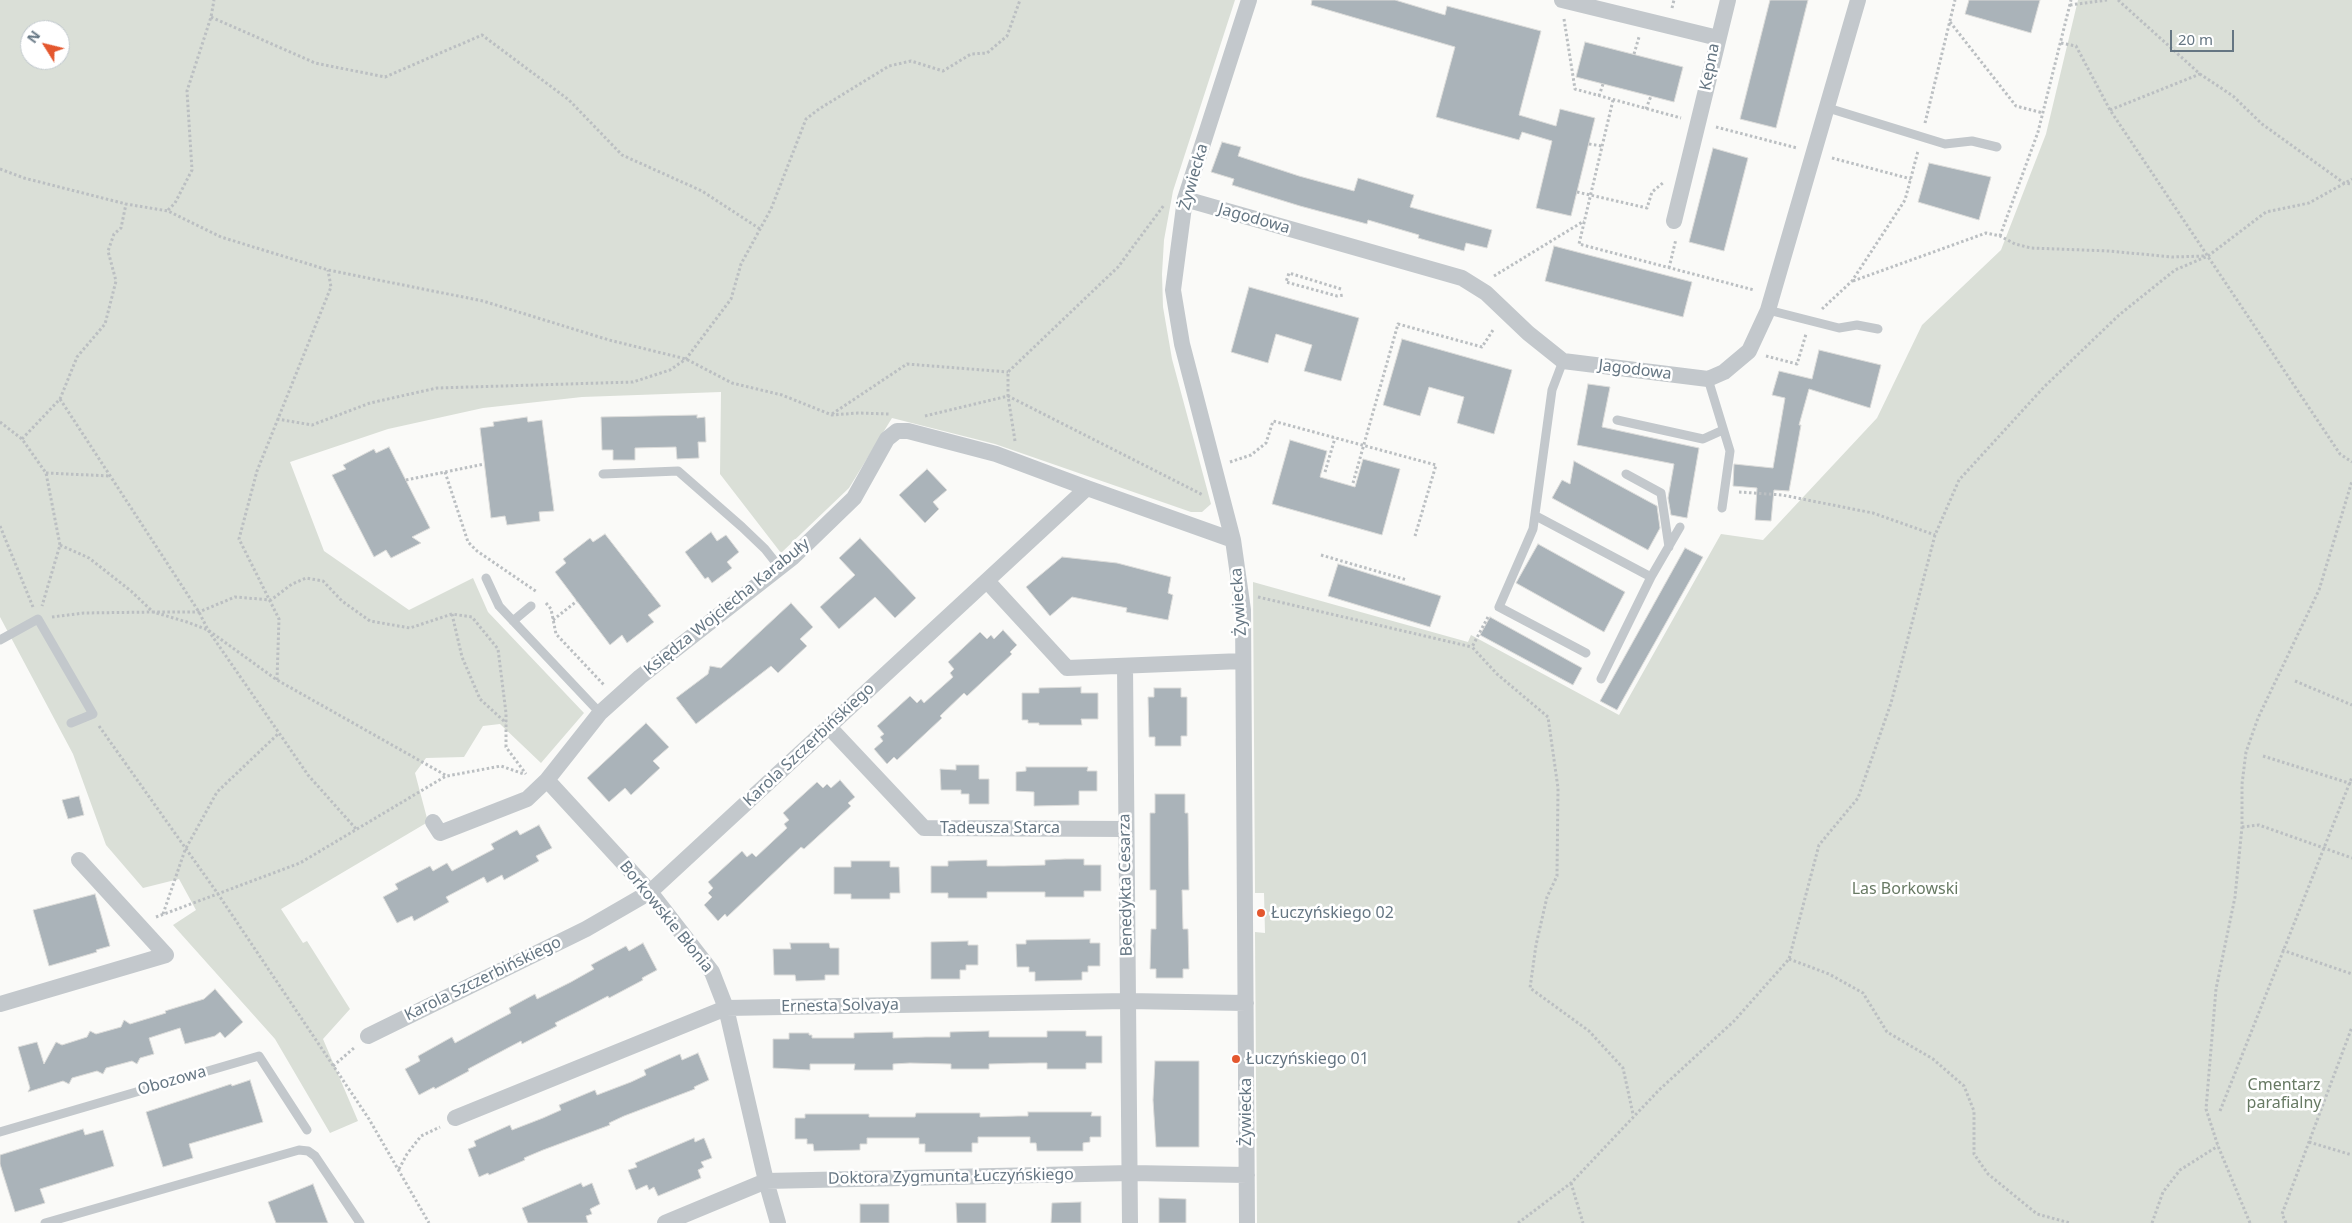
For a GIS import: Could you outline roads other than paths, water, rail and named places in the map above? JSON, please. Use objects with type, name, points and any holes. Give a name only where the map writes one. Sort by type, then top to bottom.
[{"type":"street","name":"Żywiecka","points":[[1247,1223],[1243,610],[1233,540],[1182,344],[1174,290],[1178,199],[1250,0]]},
{"type":"street","points":[[1718,38],[1728,0]]},
{"type":"street","points":[[1708,379],[1724,372],[1748,351],[1768,310],[1816,153],[1858,0]]},
{"type":"street","name":"Kępna","points":[[1565,1],[1718,38],[1676,226]]},
{"type":"street","name":"Jagodowa","points":[[1178,199],[1462,278],[1486,293],[1528,333],[1563,361],[1708,379]]},
{"type":"street","name":"Księdza Wojciecha Karabuły","points":[[433,822],[440,833],[527,799],[547,780],[600,713],[640,677],[780,568],[854,498],[887,439],[897,431],[908,432],[1011,460],[1087,488]]},
{"type":"street","points":[[1087,488],[1233,540]]},
{"type":"street","name":"Karola Szczerbińskiego","points":[[368,1036],[586,929],[650,892],[1087,488]]},
{"type":"street","points":[[987,580],[1067,668],[1242,661]]},
{"type":"street","name":"Benedykta Cesarza","points":[[1125,666],[1130,1223]]},
{"type":"street","name":"Tadeusza Starca","points":[[829,727],[924,828],[1125,829]]},
{"type":"street","name":"Borkowskie Błonia","points":[[547,780],[650,892],[712,972],[726,1008],[766,1181],[778,1223]]},
{"type":"street","points":[[0,1004],[166,955],[79,860]]},
{"type":"street","name":"Ernesta Solvaya","points":[[455,1118],[726,1008],[1127,1001],[1246,1004]]},
{"type":"street","name":"Doktora Zygmunta Łuczyńskiego","points":[[665,1223],[766,1181],[1131,1173],[1247,1175]]},
{"type":"lane","points":[[1828,108],[1945,144],[1972,141],[1997,147]]},
{"type":"lane","points":[[1768,310],[1840,328],[1857,325],[1878,329]]},
{"type":"lane","points":[[1563,361],[1552,390],[1533,529],[1499,607],[1586,653]]},
{"type":"lane","points":[[1708,379],[1730,451],[1722,508]]},
{"type":"lane","points":[[1617,420],[1703,439],[1723,430]]},
{"type":"lane","points":[[602,474],[678,471],[748,532],[780,568]]},
{"type":"lane","points":[[1626,474],[1661,493],[1669,547]]},
{"type":"lane","points":[[1536,516],[1651,577]]},
{"type":"lane","points":[[1600,679],[1651,577],[1680,527]]},
{"type":"lane","points":[[486,578],[499,606],[600,713]]},
{"type":"lane","points":[[513,621],[532,606]]},
{"type":"lane","points":[[0,640],[38,619],[93,714],[71,723]]},
{"type":"lane","name":"Obozowa","points":[[0,1132],[259,1056],[307,1130]]},
{"type":"lane","points":[[45,1223],[299,1150],[308,1151],[315,1156],[360,1223]]},
{"type":"place","name":"Łuczyńskiego 02","points":[[1261,913]]},
{"type":"place","name":"Łuczyńskiego 01","points":[[1236,1059]]},
{"type":"park label","name":"Las Borkowski","points":[[1905,889]]},
{"type":"park label","name":"Cmentarz parafialny","points":[[2284,1094]]}]
